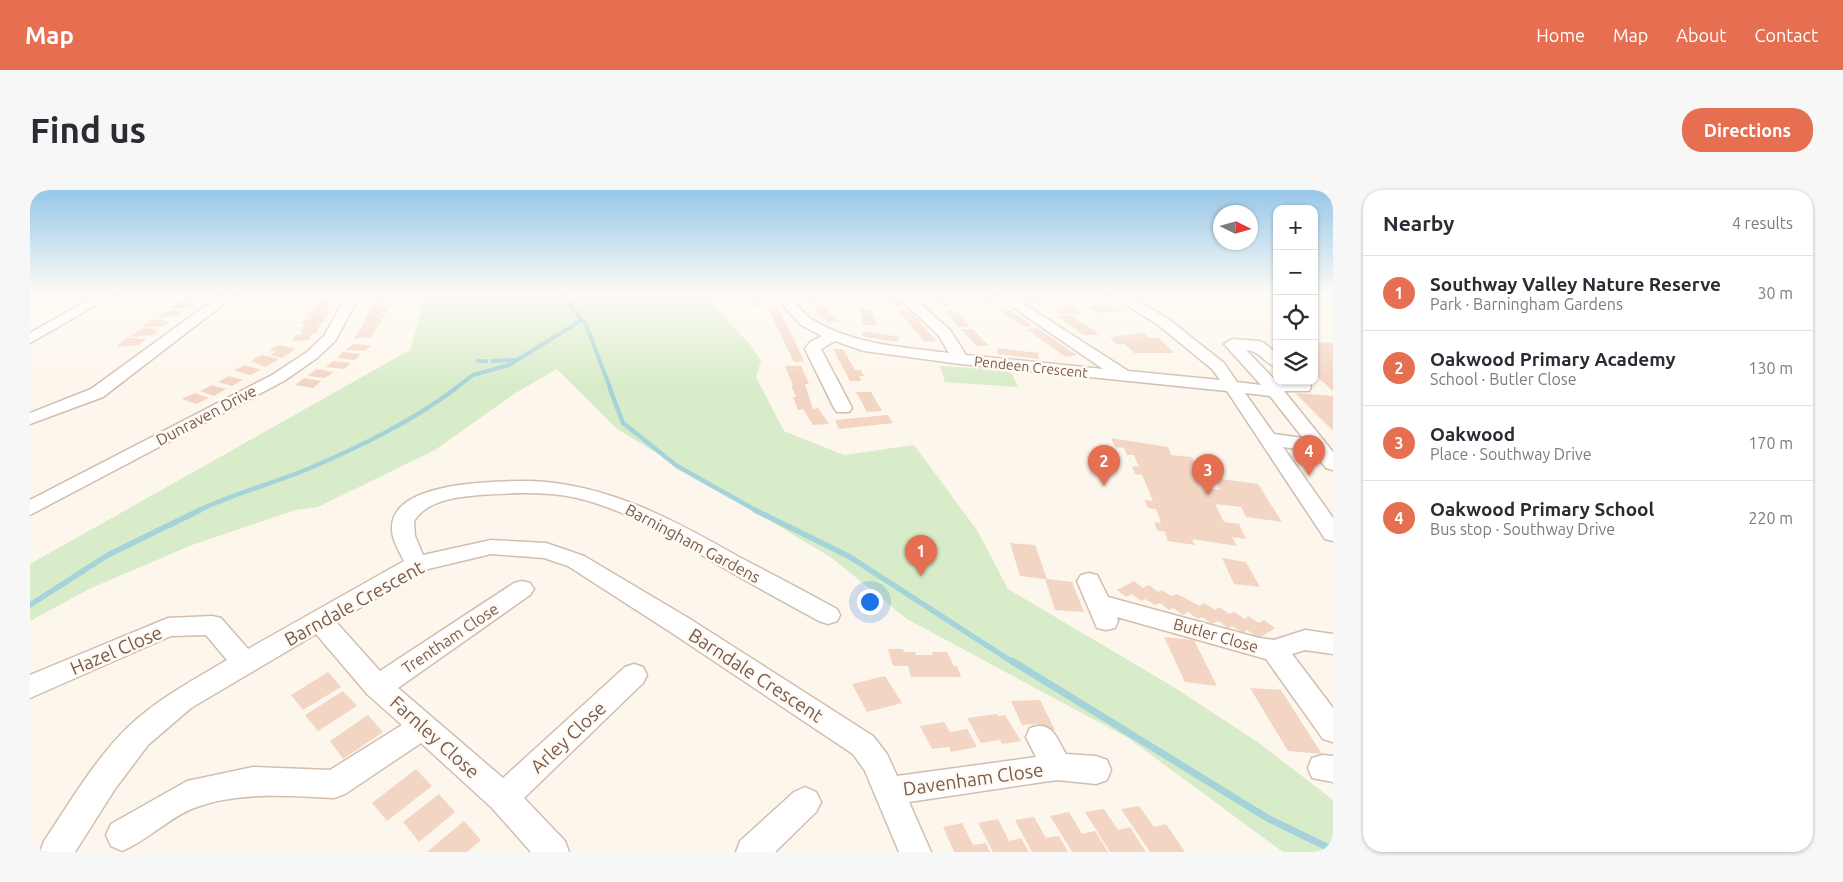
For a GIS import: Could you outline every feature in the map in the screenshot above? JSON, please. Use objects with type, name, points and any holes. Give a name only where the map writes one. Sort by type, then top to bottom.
[{"type":"street","points":[[30,340],[57,324]]},
{"type":"street","points":[[30,419],[97,393],[190,324]]},
{"type":"street","name":"Dunraven Drive","points":[[30,508],[278,378],[312,354],[330,338],[338,324]]},
{"type":"street","name":"Pendeen Crescent","points":[[810,324],[834,336],[877,348],[961,359],[1230,386],[1303,387],[1301,385]]},
{"type":"street","points":[[935,324],[945,333],[961,359]]},
{"type":"street","points":[[1046,324],[1126,377]]},
{"type":"street","points":[[1165,324],[1218,366],[1333,534]]},
{"type":"street","points":[[834,336],[815,345],[813,349],[843,408]]},
{"type":"street","points":[[1273,358],[1259,346],[1232,344],[1273,388],[1327,456]]},
{"type":"street","points":[[1158,365],[1172,381]]},
{"type":"street","points":[[1268,439],[1327,456]]},
{"type":"street","name":"Barningham Gardens","points":[[417,564],[402,536],[400,526],[404,516],[419,504],[428,499],[466,491],[506,488],[549,489],[592,496],[637,511],[805,593],[828,615]]},
{"type":"street","name":"Barndale Crescent","points":[[56,852],[104,779],[138,736],[181,700],[417,564],[491,547],[546,551],[576,560],[863,745],[874,757],[915,852]]},
{"type":"street","name":"Butler Close","points":[[1089,581],[1103,612],[1259,648],[1274,650],[1305,640],[1333,644]]},
{"type":"street","name":"Trentham Close","points":[[378,687],[522,589]]},
{"type":"street","name":"Farnley Close","points":[[319,620],[378,687],[503,798],[553,852]]},
{"type":"street","name":"Hazel Close","points":[[30,687],[168,627],[212,625],[246,664]]},
{"type":"street","points":[[1274,650],[1333,730]]},
{"type":"street","name":"Arley Close","points":[[503,798],[634,675]]},
{"type":"street","points":[[122,835],[187,795],[253,781],[334,784],[423,727]]},
{"type":"street","name":"Davenham Close","points":[[1040,737],[1057,767]]},
{"type":"street","name":"Davenham Close","points":[[890,791],[1057,767],[1096,770]]},
{"type":"street","points":[[752,852],[805,802]]},
{"type":"green space","points":[[418,324],[731,324],[752,347],[761,361],[756,377],[784,431],[844,455],[914,445],[977,530],[1008,589],[1172,686],[1259,743],[1333,800],[1333,852],[1283,852],[1128,738],[907,619],[832,558],[617,429],[557,369],[514,394],[435,450],[318,507],[295,510],[192,545],[91,588],[30,621],[30,564],[410,350]]},
{"type":"green space","points":[[940,366],[1010,370],[1018,387],[945,382]]},
{"type":"building","points":[[146,324],[167,324],[164,326],[142,327]]},
{"type":"building","points":[[300,324],[320,324],[316,333],[312,334],[309,340],[294,341],[292,340],[295,335],[301,335],[302,328],[307,325]]},
{"type":"building","points":[[363,324],[379,324],[371,337],[353,339]]},
{"type":"building","points":[[776,324],[786,324],[804,361],[794,362]]},
{"type":"building","points":[[909,324],[922,324],[937,341],[925,342]]},
{"type":"building","points":[[955,324],[968,324],[970,326],[958,327]]},
{"type":"building","points":[[1019,324],[1030,324],[1032,326],[1024,327]]},
{"type":"building","points":[[1068,324],[1087,325],[1099,335],[1084,335]]},
{"type":"building","points":[[153,328],[151,330],[159,330],[153,335],[130,337],[140,329]]},
{"type":"building","points":[[1037,328],[1077,355],[1066,357],[1026,329]]},
{"type":"building","points":[[961,329],[973,329],[988,345],[976,346]]},
{"type":"building","points":[[865,331],[900,337],[896,342],[861,336]]},
{"type":"building","points":[[1144,333],[1150,338],[1159,338],[1174,353],[1134,353],[1125,344],[1116,344],[1110,337]]},
{"type":"building","points":[[126,338],[146,339],[139,345],[116,347]]},
{"type":"building","points":[[1318,342],[1333,343],[1333,391],[1318,378]]},
{"type":"building","points":[[353,344],[371,346],[364,351],[346,350]]},
{"type":"building","points":[[279,345],[296,349],[282,358],[270,355],[276,352],[269,350]]},
{"type":"building","points":[[997,348],[1038,353],[1039,359],[998,354]]},
{"type":"building","points":[[833,349],[843,349],[855,370],[861,370],[864,376],[859,376],[861,381],[850,381]]},
{"type":"building","points":[[343,352],[361,354],[355,360],[337,358]]},
{"type":"building","points":[[262,355],[279,359],[265,367],[251,361]]},
{"type":"building","points":[[333,361],[351,363],[344,369],[326,367]]},
{"type":"building","points":[[245,365],[261,370],[250,375],[234,370]]},
{"type":"building","points":[[785,366],[801,366],[809,384],[805,384],[813,409],[818,408],[829,424],[813,425],[803,409],[798,410],[793,397],[796,397],[791,385],[793,385]]},
{"type":"building","points":[[316,369],[334,372],[325,378],[308,376]]},
{"type":"building","points":[[229,376],[243,380],[232,386],[218,382]]},
{"type":"building","points":[[304,378],[321,381],[313,388],[295,385]]},
{"type":"building","points":[[212,385],[226,389],[214,396],[200,391]]},
{"type":"building","points":[[856,392],[871,392],[882,411],[867,412]]},
{"type":"building","points":[[195,393],[209,398],[196,404],[182,399]]},
{"type":"building","points":[[1295,393],[1333,396],[1333,431]]},
{"type":"building","points":[[888,415],[893,423],[839,429],[835,420]]},
{"type":"building","points":[[1111,438],[1168,447],[1171,455],[1192,457],[1207,488],[1220,490],[1214,478],[1258,484],[1282,522],[1246,517],[1241,507],[1215,504],[1224,522],[1239,524],[1246,539],[1232,537],[1237,546],[1192,539],[1195,545],[1168,541],[1165,532],[1157,530],[1154,522],[1161,523],[1156,509],[1148,508],[1145,500],[1153,501],[1142,475],[1135,474],[1132,466],[1139,467],[1134,455],[1127,455],[1124,448],[1115,447]]},
{"type":"building","points":[[1010,543],[1035,545],[1047,579],[1072,582],[1084,612],[1055,610],[1045,579],[1020,576]]},
{"type":"building","points":[[1222,558],[1246,562],[1260,587],[1234,584]]},
{"type":"building","points":[[1134,581],[1143,588],[1149,585],[1158,592],[1162,590],[1171,596],[1177,594],[1200,606],[1204,603],[1215,610],[1219,607],[1229,614],[1234,612],[1245,619],[1248,616],[1259,623],[1264,620],[1275,628],[1259,638],[1247,630],[1243,633],[1232,626],[1228,628],[1218,621],[1212,624],[1202,617],[1198,619],[1188,612],[1183,615],[1173,608],[1169,610],[1160,603],[1155,605],[1145,599],[1141,601],[1132,594],[1126,597],[1117,590]]},
{"type":"building","points":[[1164,637],[1194,640],[1217,686],[1185,682]]},
{"type":"building","points":[[888,649],[903,649],[904,652],[915,652],[916,655],[933,655],[932,652],[947,652],[954,666],[957,666],[961,677],[911,677],[908,666],[893,666]]},
{"type":"building","points":[[328,672],[341,687],[303,710],[291,695]]},
{"type":"building","points":[[885,676],[902,703],[867,712],[852,684]]},
{"type":"building","points":[[1250,688],[1281,690],[1322,754],[1288,751]]},
{"type":"building","points":[[343,691],[357,706],[318,731],[305,715]]},
{"type":"building","points":[[1040,700],[1055,730],[1041,730],[1038,724],[1022,725],[1011,701]]},
{"type":"building","points":[[997,714],[998,716],[1005,715],[1021,741],[1002,744],[1000,740],[981,743],[967,718]]},
{"type":"building","points":[[368,715],[383,732],[343,759],[330,741]]},
{"type":"building","points":[[944,722],[950,732],[967,729],[977,747],[951,752],[949,747],[932,749],[920,726]]},
{"type":"building","points":[[416,769],[432,786],[387,821],[372,803]]},
{"type":"building","points":[[439,794],[455,812],[419,842],[403,822]]},
{"type":"building","points":[[1139,806],[1154,827],[1166,824],[1185,852],[1150,852],[1121,809]]},
{"type":"building","points":[[1104,809],[1118,830],[1130,827],[1146,852],[1110,852],[1085,812]]},
{"type":"building","points":[[1069,812],[1082,834],[1095,831],[1108,852],[1072,852],[1050,816]]},
{"type":"building","points":[[1034,817],[1046,838],[1059,836],[1068,852],[1032,852],[1015,820]]},
{"type":"building","points":[[998,819],[1009,841],[1021,838],[1029,852],[993,852],[978,823]]},
{"type":"building","points":[[464,821],[481,840],[467,852],[427,852]]},
{"type":"building","points":[[962,823],[973,845],[986,843],[990,852],[954,852],[943,827]]},
{"type":"waterway","points":[[453,390],[473,375],[509,365],[576,324]]},
{"type":"waterway","points":[[585,324],[611,390]]},
{"type":"waterway","points":[[492,361],[517,360]]},
{"type":"waterway","points":[[478,361],[486,361]]},
{"type":"waterway","points":[[197,511],[224,499],[308,469],[346,452],[403,423],[455,389]]},
{"type":"waterway","points":[[610,389],[623,423],[677,466],[757,511]]},
{"type":"waterway","points":[[30,605],[108,555],[200,510]]},
{"type":"waterway","points":[[757,511],[850,557],[1014,663]]},
{"type":"waterway","points":[[1012,661],[1269,819],[1333,850]]},
{"type":"place","name":"Oakwood Primary School","points":[[1309,476]]},
{"type":"place","name":"Oakwood Primary Academy","points":[[1104,486]]},
{"type":"place","name":"Oakwood","points":[[1208,495]]},
{"type":"place","name":"Southway Valley Nature Reserve","points":[[921,576]]}]
